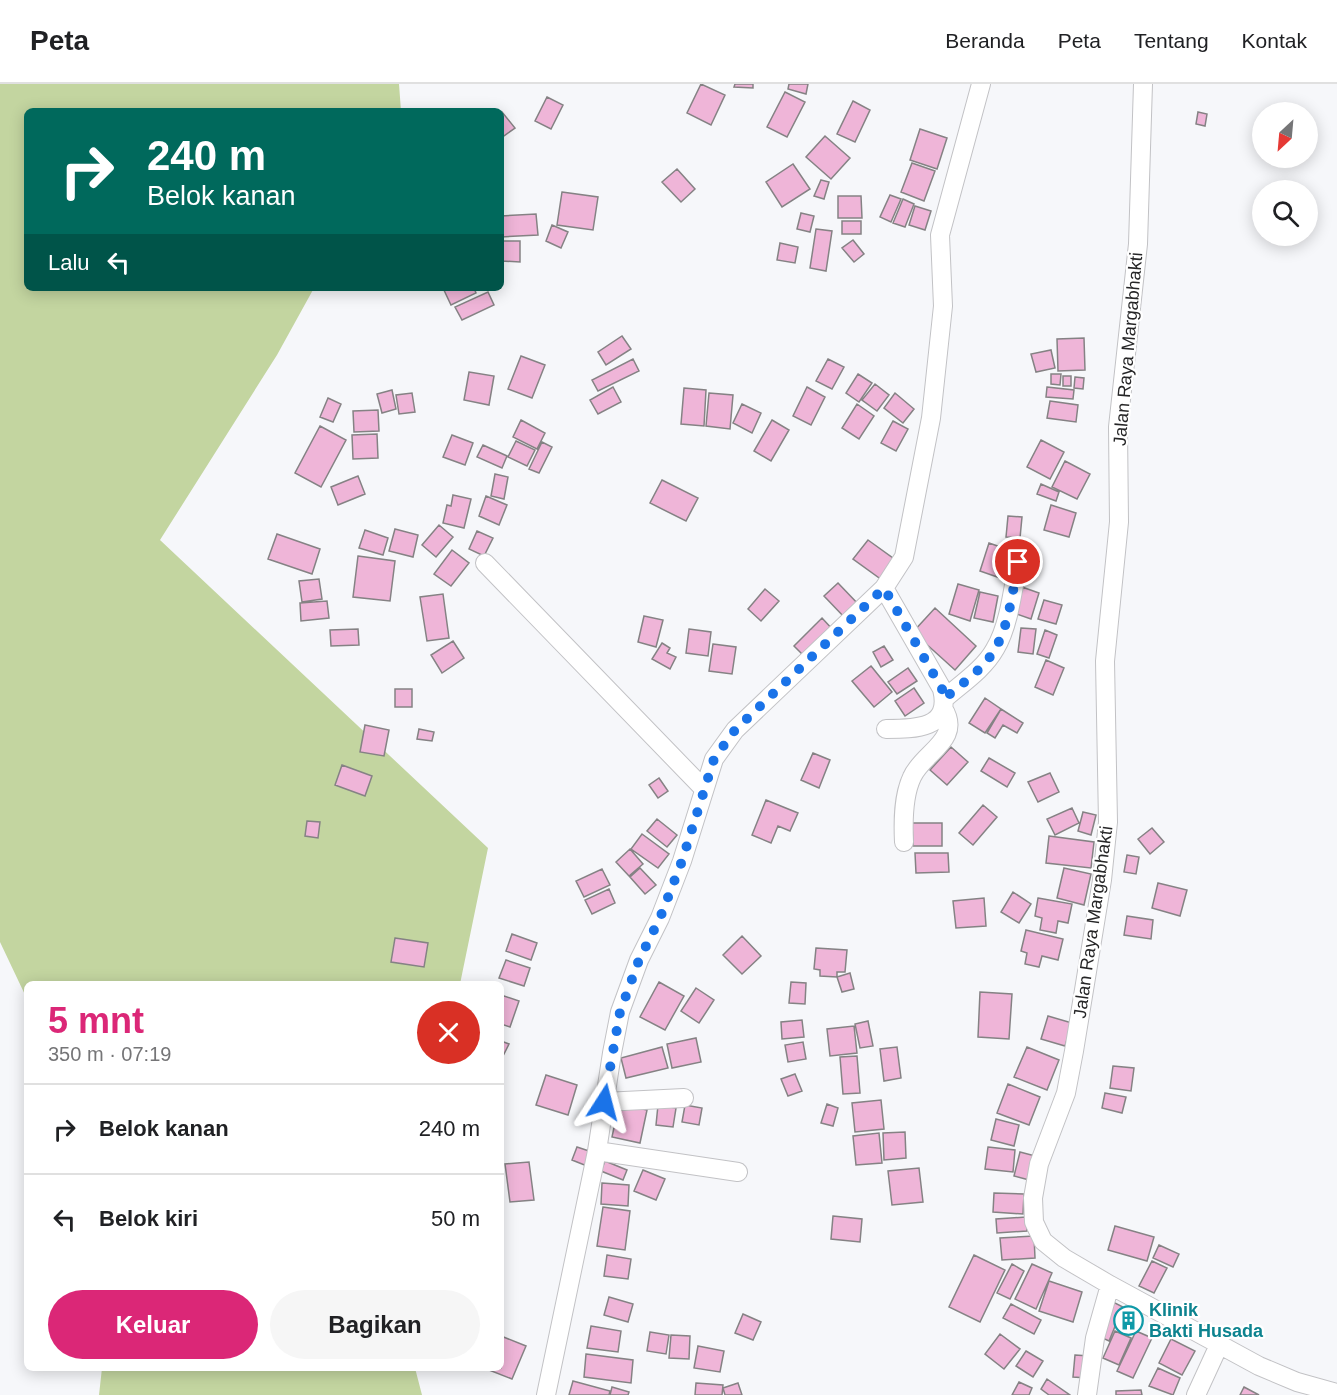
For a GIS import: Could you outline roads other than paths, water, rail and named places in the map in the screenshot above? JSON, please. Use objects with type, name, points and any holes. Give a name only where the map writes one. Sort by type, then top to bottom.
[{"type":"street","points":[[546,1395],[597,1151],[620,1012],[639,960],[660,918],[682,861],[714,759],[735,730],[884,588],[904,557],[925,454],[943,306],[940,235],[981,84]]},
{"type":"street","name":"Jalan Raya Margabhakti","points":[[1143,84],[1138,244],[1118,427],[1119,522],[1105,661],[1108,822],[1102,880],[1066,1093],[1039,1164],[1033,1198],[1034,1222],[1043,1241],[1064,1258],[1110,1285],[1259,1366],[1298,1382],[1337,1393]]},
{"type":"street","points":[[886,729],[913,729],[933,722],[944,704],[995,650],[1011,602],[1018,562]]},
{"type":"street","points":[[485,563],[704,789]]},
{"type":"street","points":[[884,588],[942,689],[944,704],[950,718],[948,734],[934,751],[918,764],[911,779],[903,820],[903,842]]},
{"type":"street","points":[[604,1102],[684,1098]]},
{"type":"street","points":[[597,1151],[738,1172]]},
{"type":"street","points":[[1087,1395],[1095,1338],[1110,1285]]},
{"type":"street","points":[[1196,1395],[1219,1345]]},
{"type":"place","name":"Klinik Bakti Husada","points":[[1128,1320]]}]
